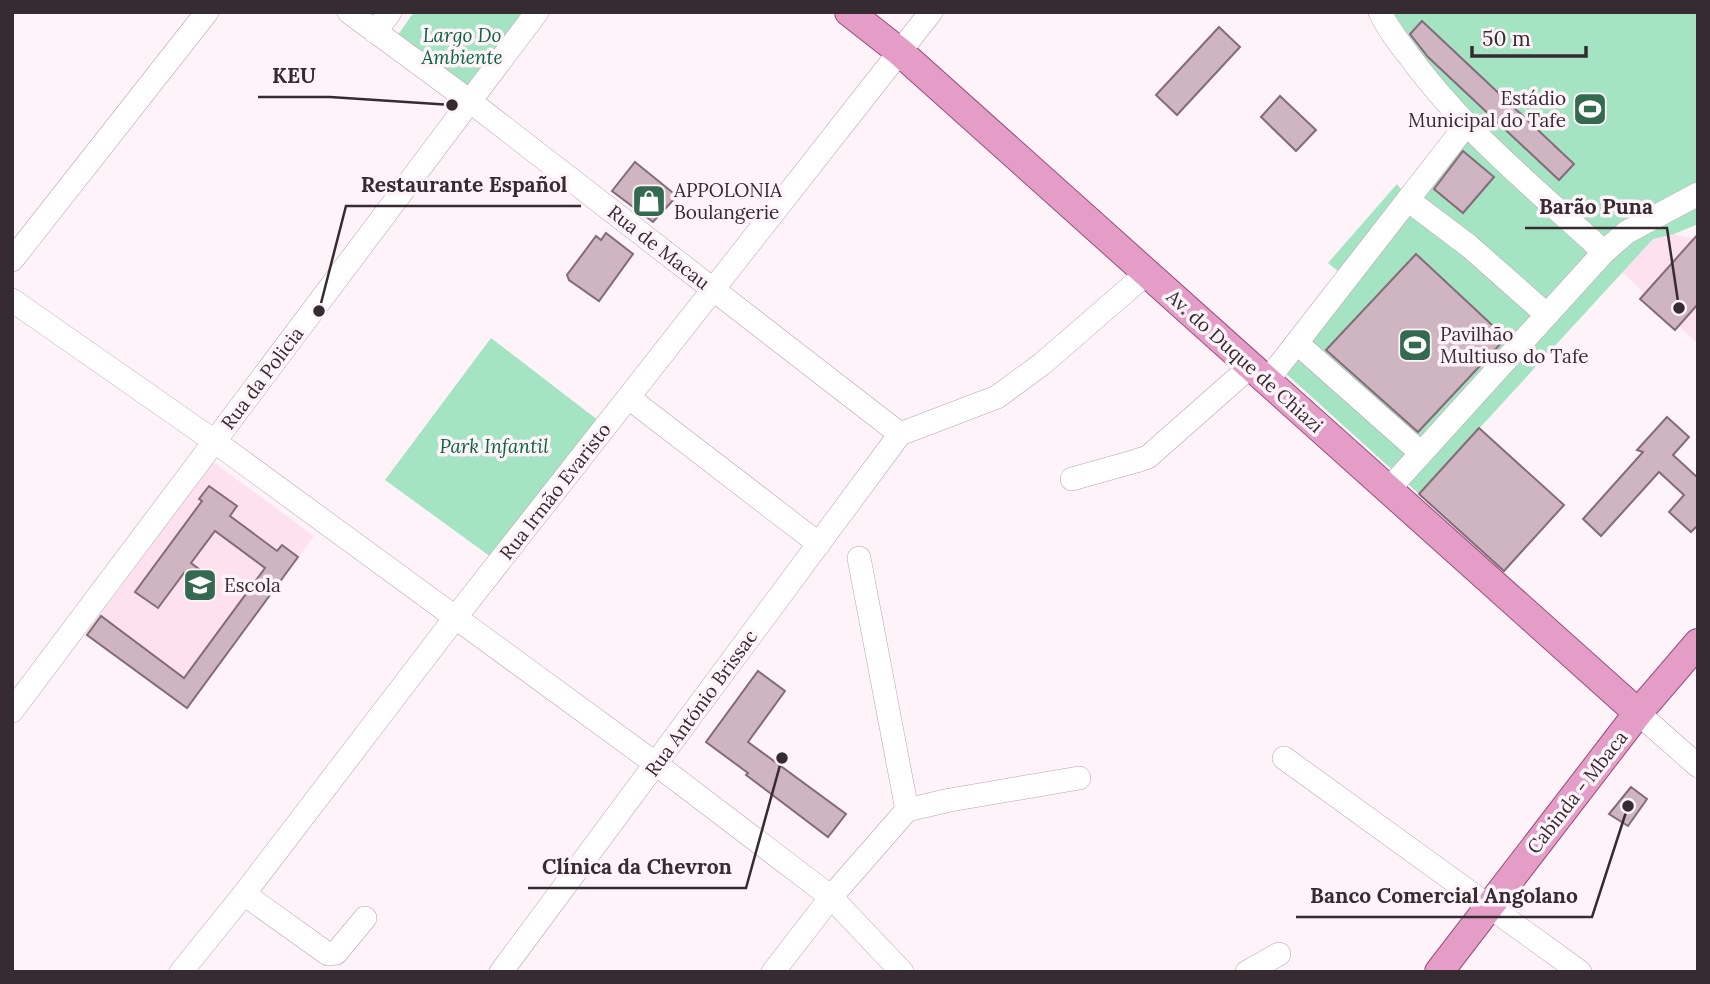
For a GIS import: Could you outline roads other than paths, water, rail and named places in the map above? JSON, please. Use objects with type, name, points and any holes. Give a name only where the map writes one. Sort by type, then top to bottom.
[{"type":"main road","name":"Av. do Duque de Chiazi","points":[[849,12],[900,52],[1638,713]]},
{"type":"main road","name":"Cabinda - Mbaca","points":[[1439,972],[1638,713],[1698,643]]},
{"type":"street","points":[[12,260],[207,12]]},
{"type":"street","name":"Rua de Macau","points":[[349,12],[471,102],[900,434]]},
{"type":"street","points":[[375,32],[390,12]]},
{"type":"street","name":"Rua da Policia","points":[[12,711],[537,12]]},
{"type":"street","name":"Rua Irmão Evaristo","points":[[181,972],[931,12]]},
{"type":"street","points":[[1380,12],[1425,78],[1466,125],[1604,252]]},
{"type":"street","points":[[1072,479],[1148,457],[1297,343],[1466,125]]},
{"type":"street","points":[[1388,490],[1604,252],[1627,232],[1698,194]]},
{"type":"street","points":[[1408,200],[1469,246],[1547,315]]},
{"type":"street","points":[[900,434],[997,397],[1051,356],[1147,273]]},
{"type":"street","points":[[12,300],[214,441],[656,764],[831,897],[902,972]]},
{"type":"street","points":[[1297,343],[1421,453]]},
{"type":"street","points":[[629,398],[819,544]]},
{"type":"street","name":"Rua António Brissac","points":[[501,972],[900,434]]},
{"type":"street","points":[[859,558],[907,810]]},
{"type":"street","points":[[1638,713],[1698,766]]},
{"type":"street","points":[[1283,758],[1580,972]]},
{"type":"street","points":[[773,972],[831,897],[907,810],[1079,778]]},
{"type":"street","points":[[244,894],[328,954],[336,953],[365,918]]},
{"type":"street","points":[[1247,972],[1279,954]]},
{"type":"place","name":"KEU","points":[[452,105]]},
{"type":"place","name":"Estádio Municipal do Tafe","points":[[1590,109]]},
{"type":"place","name":"APPOLONIA Boulangerie","points":[[649,201]]},
{"type":"place","name":"Barão Puna","points":[[1679,308]]},
{"type":"place","name":"Restaurante Español","points":[[319,311]]},
{"type":"place","name":"Pavilhão Multiuso do Tafe","points":[[1415,345]]},
{"type":"place","name":"Escola","points":[[200,585]]},
{"type":"place","name":"Clínica da Chevron","points":[[782,758]]},
{"type":"place","name":"Banco Comercial Angolano","points":[[1628,806]]},
{"type":"park label","name":"Largo Do Ambiente","points":[[462,46]]},
{"type":"park label","name":"Park Infantil","points":[[494,446]]}]
